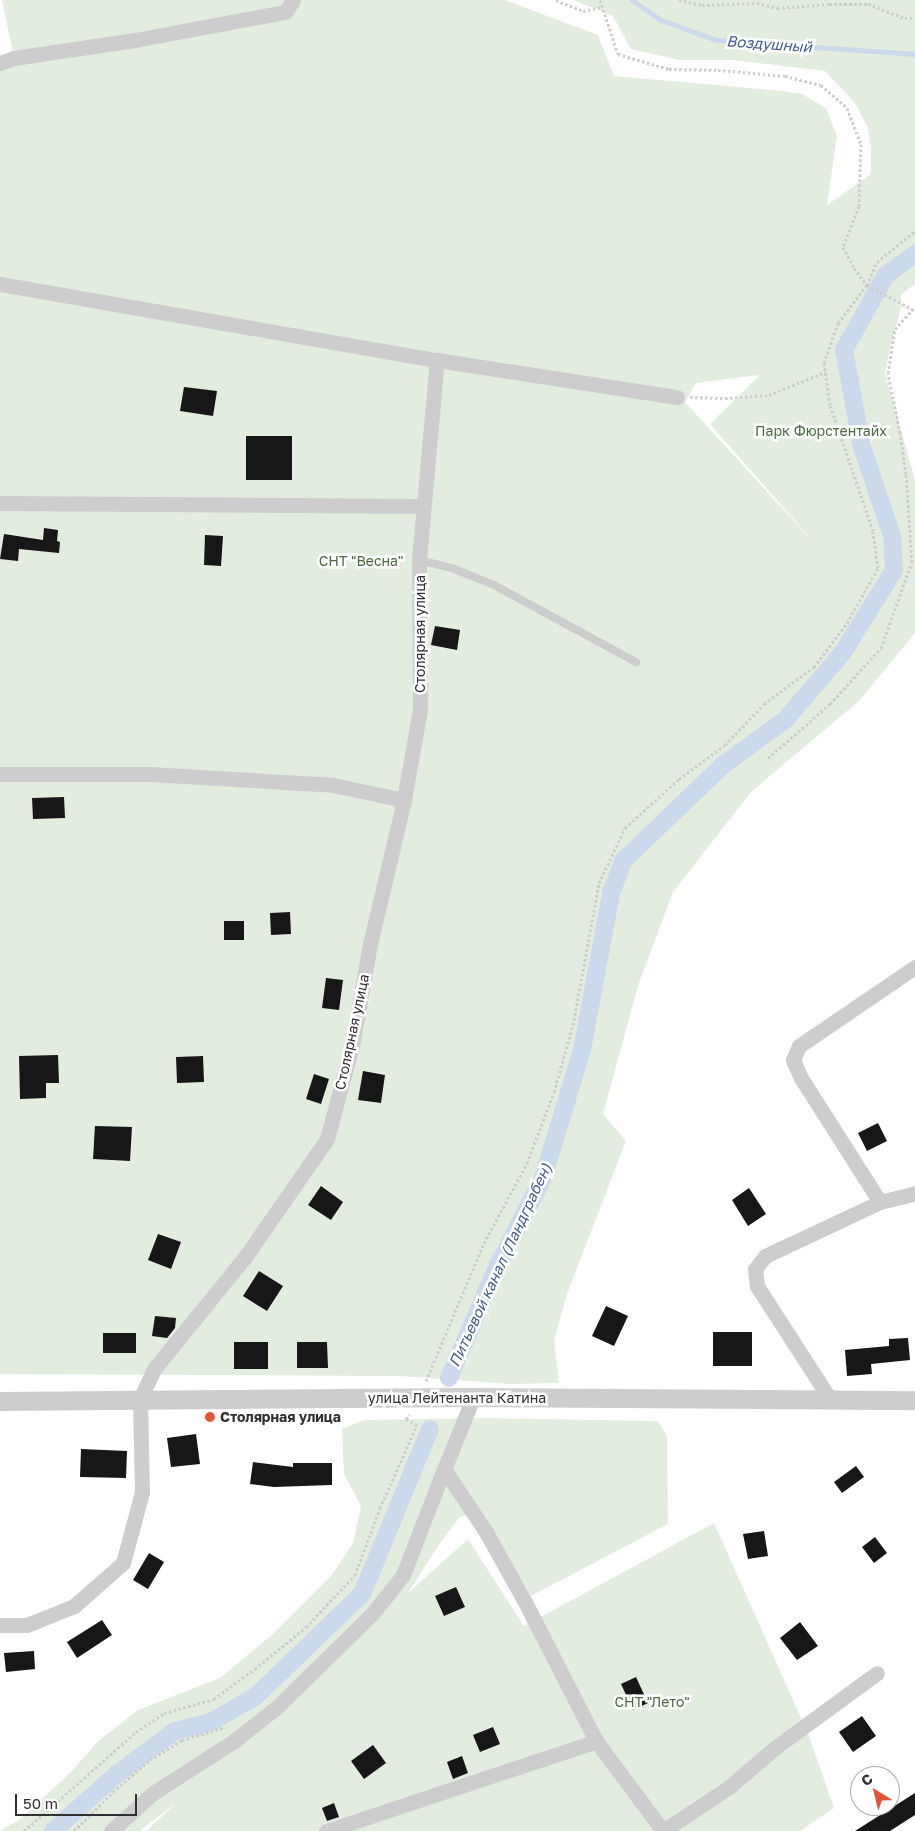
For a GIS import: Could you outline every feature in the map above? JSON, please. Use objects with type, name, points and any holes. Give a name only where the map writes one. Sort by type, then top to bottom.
[{"type":"street","points":[[0,64],[14,58],[136,40],[285,12],[293,0]]},
{"type":"street","points":[[0,284],[437,360],[677,397]]},
{"type":"street","name":"Столярная улица","points":[[0,1625],[27,1625],[74,1606],[123,1563],[142,1492],[140,1399],[154,1370],[245,1257],[327,1139],[352,1046],[370,944],[404,800],[420,709],[419,560],[422,506],[437,360]]},
{"type":"street","points":[[0,503],[422,506]]},
{"type":"street","points":[[0,774],[150,774],[333,785],[404,800]]},
{"type":"street","points":[[880,1202],[801,1078],[793,1060],[799,1046],[915,967]]},
{"type":"street","points":[[830,1400],[757,1286],[755,1269],[765,1256],[880,1202],[914,1192]]},
{"type":"street","points":[[111,1831],[153,1793],[234,1741],[277,1707],[372,1614],[404,1575],[473,1398]]},
{"type":"street","name":"улица Лейтенанта Катина","points":[[0,1402],[140,1399],[473,1398],[915,1400]]},
{"type":"street","points":[[444,1469],[486,1532],[526,1604],[596,1741],[664,1831],[729,1787],[776,1747],[877,1673]]},
{"type":"street","points":[[326,1831],[596,1741]]},
{"type":"lane","points":[[419,560],[454,569],[494,585],[636,662]]},
{"type":"path","points":[[556,0],[583,12],[602,7]]},
{"type":"path","points":[[600,0],[618,54],[669,69],[718,70],[785,76],[821,85],[847,108],[860,144],[859,206],[843,247],[854,268],[867,285],[914,308],[895,329],[888,373],[905,466],[912,562],[881,648],[830,704],[768,758]]},
{"type":"path","points":[[679,0],[702,5],[757,3],[777,8],[829,4],[868,4],[905,18],[915,18]]},
{"type":"path","points":[[433,1365],[484,1243],[528,1163],[554,1092],[574,1025],[599,883],[624,828],[679,779],[725,745],[764,704],[814,667],[847,623],[878,568],[873,530],[830,405],[824,363],[838,323],[867,285],[877,262],[915,231]]},
{"type":"path","points":[[677,397],[725,398],[769,394],[825,372]]},
{"type":"path","points":[[24,1831],[136,1732],[164,1713],[214,1699],[255,1669],[306,1627],[355,1576],[380,1508],[417,1425]]},
{"type":"path","points":[[74,1831],[113,1792],[150,1760],[182,1740],[228,1726]]},
{"type":"green space","name":"СНТ \"Весна\"","points":[[2,0],[505,0],[598,35],[614,76],[783,91],[802,94],[826,108],[837,136],[827,205],[871,174],[871,149],[868,128],[855,103],[825,71],[732,60],[679,60],[631,49],[613,16],[573,0],[915,0],[915,284],[901,295],[902,305],[885,373],[915,480],[915,633],[859,701],[752,791],[673,892],[638,986],[603,1114],[626,1141],[567,1294],[554,1341],[559,1383],[511,1384],[399,1376],[0,1374],[0,63],[14,58]],"holes":[[[760,375],[710,424],[817,546],[685,402],[696,383]]]},
{"type":"green space","name":"СНТ \"Лето\"","points":[[486,1418],[658,1421],[667,1436],[668,1524],[531,1596],[480,1513],[460,1517],[440,1543],[408,1593],[468,1539],[524,1626],[714,1523],[809,1736],[834,1808],[800,1831],[146,1831],[176,1803],[139,1831],[0,1831],[19,1820],[71,1772],[98,1741],[138,1710],[220,1678],[273,1634],[331,1576],[353,1543],[361,1506],[344,1474],[342,1429],[364,1420]]},
{"type":"building","points":[[184,387],[217,391],[213,416],[180,411]]},
{"type":"building","points":[[246,436],[292,436],[292,480],[246,480]]},
{"type":"building","points":[[44,528],[58,530],[59,553],[19,549],[18,561],[0,559],[4,534],[43,540]]},
{"type":"building","points":[[205,535],[223,536],[221,566],[204,565]]},
{"type":"building","points":[[435,626],[460,630],[457,650],[431,645]]},
{"type":"building","points":[[64,797],[65,818],[33,819],[32,798]]},
{"type":"building","points":[[290,912],[291,934],[271,935],[270,913]]},
{"type":"building","points":[[224,921],[244,921],[244,940],[224,940]]},
{"type":"building","points":[[326,978],[343,980],[339,1010],[322,1008]]},
{"type":"building","points":[[58,1055],[59,1083],[46,1083],[46,1098],[20,1099],[19,1056]]},
{"type":"building","points":[[203,1056],[204,1082],[177,1083],[176,1057]]},
{"type":"building","points":[[363,1071],[385,1075],[381,1103],[358,1100]]},
{"type":"building","points":[[314,1074],[329,1079],[321,1104],[306,1099]]},
{"type":"building","points":[[878,1123],[887,1141],[867,1151],[858,1133]]},
{"type":"building","points":[[95,1126],[132,1127],[130,1161],[93,1159]]},
{"type":"building","points":[[321,1186],[343,1202],[331,1220],[308,1205]]},
{"type":"building","points":[[749,1188],[766,1214],[748,1226],[732,1200]]},
{"type":"building","points":[[158,1234],[181,1242],[171,1269],[148,1260]]},
{"type":"building","points":[[259,1271],[283,1286],[267,1311],[243,1296]]},
{"type":"building","points":[[606,1306],[628,1316],[614,1346],[592,1336]]},
{"type":"building","points":[[155,1316],[176,1318],[175,1328],[167,1338],[152,1336]]},
{"type":"building","points":[[713,1332],[752,1332],[752,1366],[713,1366]]},
{"type":"building","points":[[103,1333],[136,1333],[136,1353],[103,1353]]},
{"type":"building","points":[[908,1338],[910,1360],[871,1364],[872,1374],[847,1376],[845,1350],[889,1346],[889,1339]]},
{"type":"building","points":[[234,1342],[268,1342],[268,1369],[234,1369]]},
{"type":"building","points":[[297,1342],[327,1342],[328,1368],[297,1368]]},
{"type":"building","points":[[196,1434],[200,1464],[171,1467],[167,1438]]},
{"type":"building","points":[[81,1449],[127,1451],[126,1478],[80,1477]]},
{"type":"building","points":[[253,1462],[293,1467],[293,1463],[332,1463],[332,1485],[274,1487],[250,1484]]},
{"type":"building","points":[[856,1466],[864,1477],[842,1493],[834,1482]]},
{"type":"building","points":[[764,1531],[768,1556],[748,1559],[743,1534]]},
{"type":"building","points":[[875,1537],[887,1553],[874,1563],[862,1547]]},
{"type":"building","points":[[149,1553],[164,1562],[148,1589],[133,1580]]},
{"type":"building","points":[[456,1587],[465,1607],[444,1616],[435,1596]]},
{"type":"building","points":[[102,1620],[112,1635],[77,1658],[67,1642]]},
{"type":"building","points":[[800,1622],[818,1646],[797,1660],[780,1638]]},
{"type":"building","points":[[34,1651],[35,1669],[6,1672],[4,1653]]},
{"type":"building","points":[[636,1677],[648,1703],[633,1710],[621,1684]]},
{"type":"building","points":[[862,1716],[876,1736],[853,1752],[839,1732]]},
{"type":"building","points":[[493,1727],[500,1744],[480,1752],[473,1735]]},
{"type":"building","points":[[373,1745],[386,1763],[364,1779],[351,1761]]},
{"type":"building","points":[[462,1756],[468,1773],[453,1779],[447,1762]]},
{"type":"building","points":[[915,1793],[915,1815],[890,1831],[855,1831],[879,1816],[900,1816],[900,1802]]},
{"type":"building","points":[[334,1803],[339,1817],[327,1821],[322,1808]]},
{"type":"waterway","name":"Воздушный","points":[[632,0],[661,20],[716,40],[915,54]]},
{"type":"waterway","name":"Питьевой канал (Ландграбен)","points":[[449,1378],[497,1267],[543,1178],[582,1050],[611,893],[623,861],[723,765],[785,720],[843,652],[894,570],[892,536],[862,447],[844,350],[886,275],[915,254]]},
{"type":"waterway","name":"Питьевой канал (Ландграбен)","points":[[53,1831],[117,1774],[175,1731],[211,1722],[256,1696],[362,1594],[430,1429]]},
{"type":"place","name":"Столярная улица","points":[[210,1417]]},
{"type":"park label","name":"Парк Фюрстентайх","points":[[821,431]]}]
